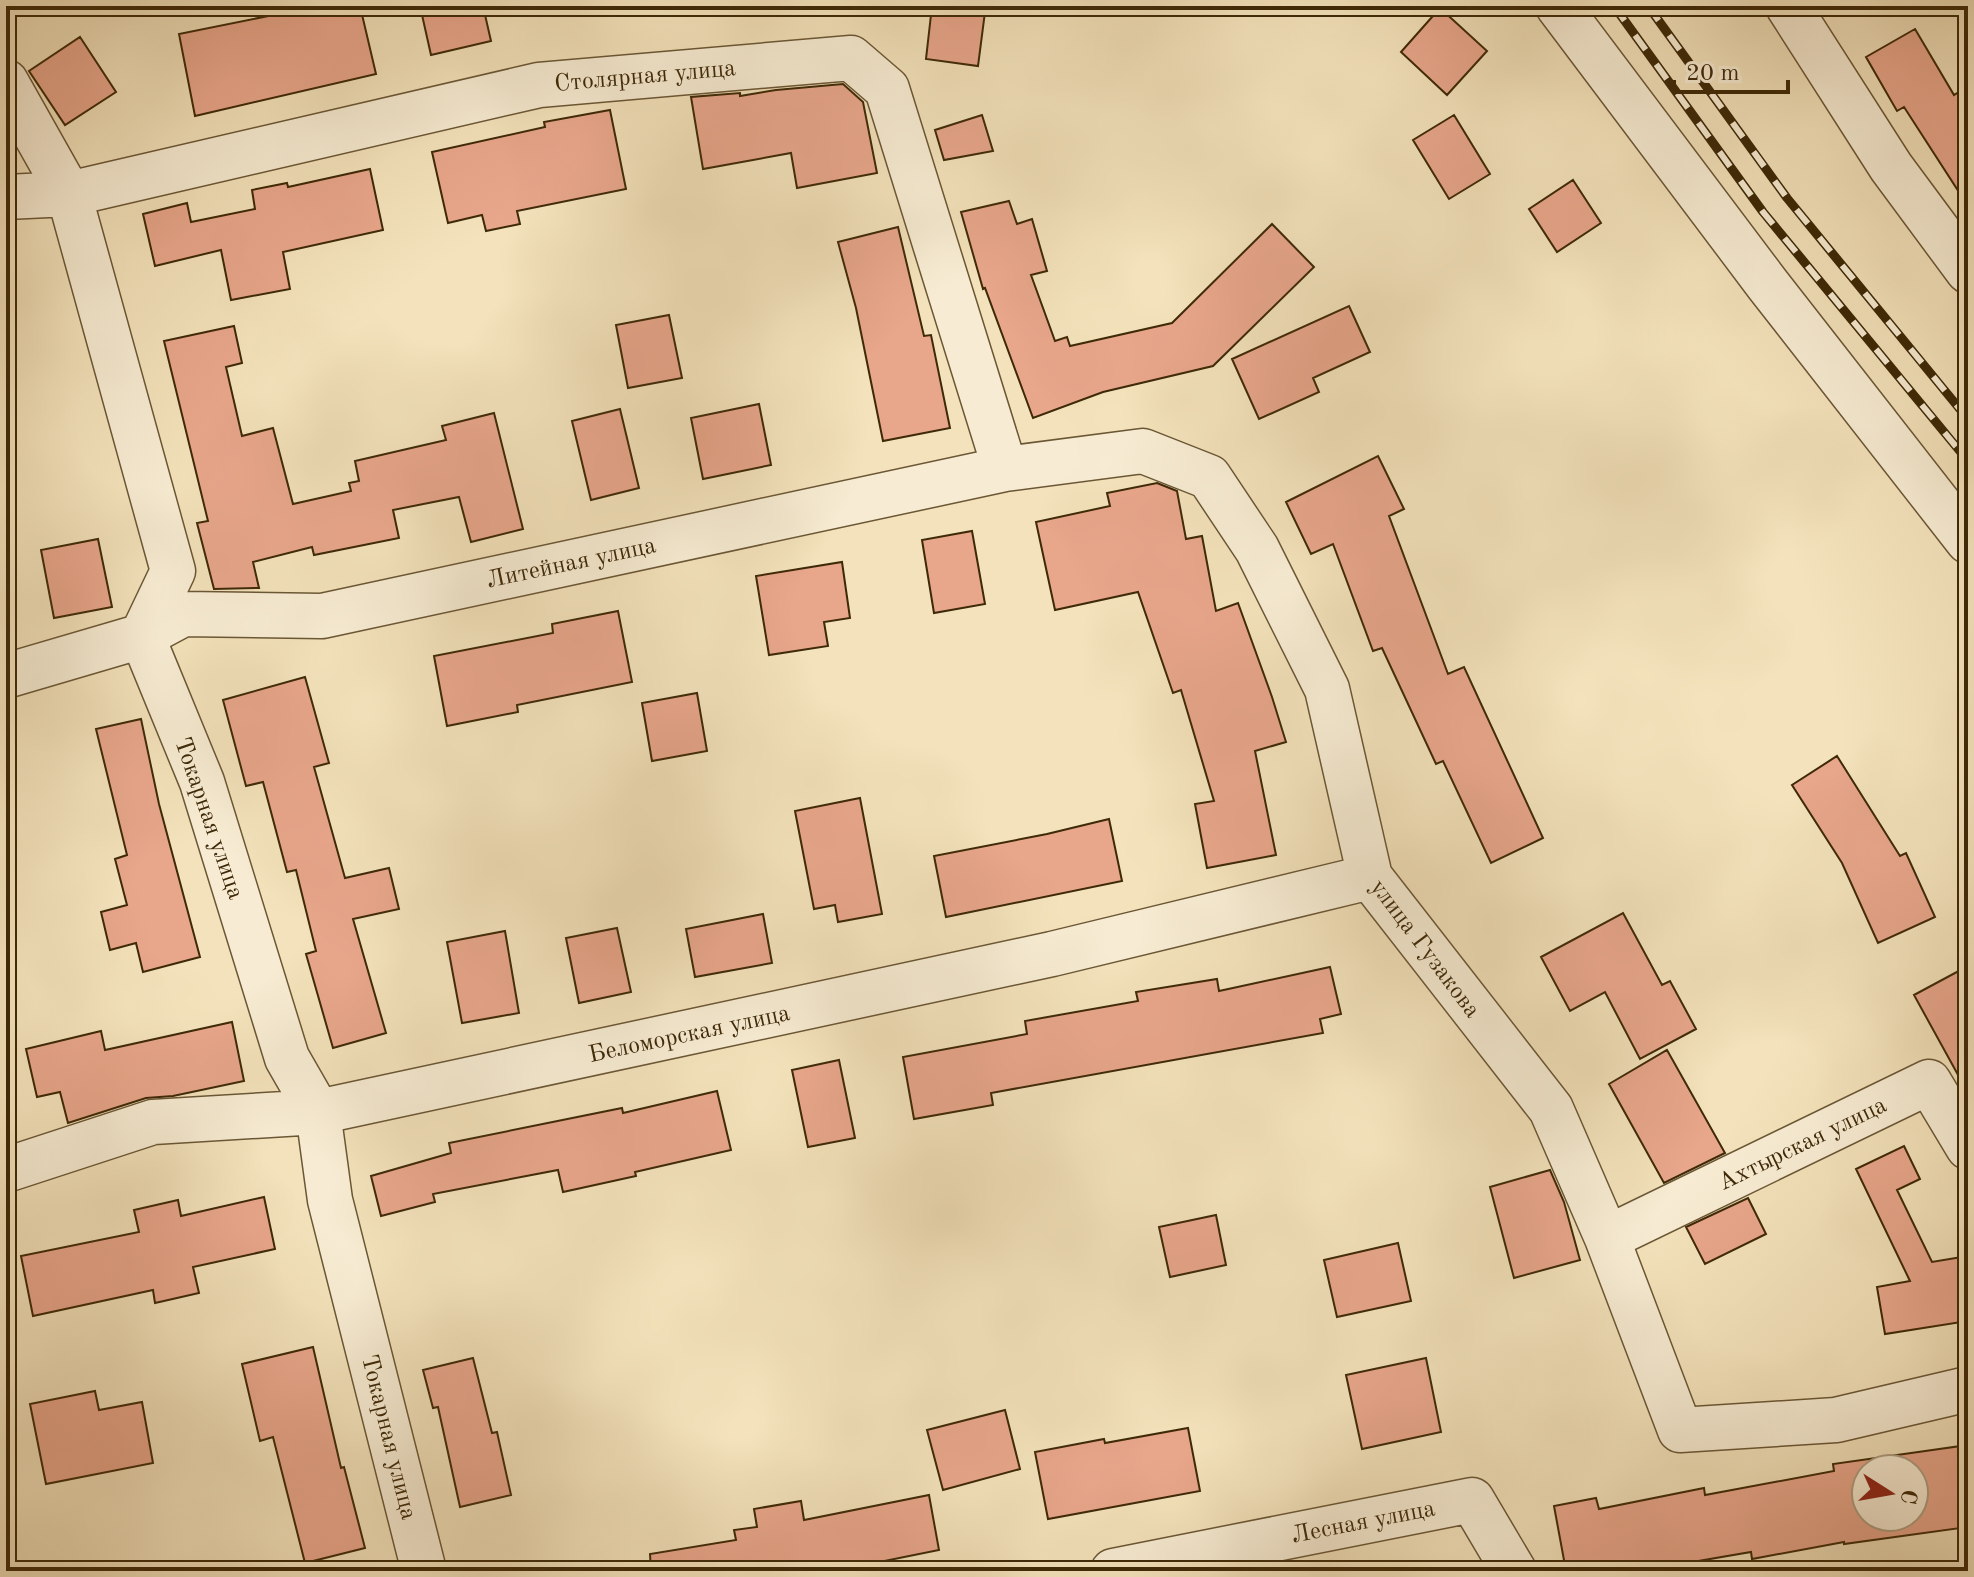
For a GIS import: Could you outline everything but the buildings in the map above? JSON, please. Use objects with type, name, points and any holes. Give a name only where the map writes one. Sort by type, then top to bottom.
[{"type":"street","points":[[1558,6],[1768,285],[1968,541]]},
{"type":"street","points":[[1788,6],[1891,167],[1968,271]]},
{"type":"street","name":"Столярная улица","points":[[6,197],[69,194],[539,85],[851,58],[887,89],[1005,469]]},
{"type":"street","points":[[6,82],[69,194],[173,571],[142,636]]},
{"type":"street","name":"Литейная улица","points":[[6,676],[142,636],[183,614],[322,616],[1005,469],[1143,451]]},
{"type":"street","name":"улица Гузакова","points":[[1143,451],[1209,477],[1257,549],[1327,689],[1370,877],[1551,1109],[1607,1238],[1680,1430],[1836,1420],[1968,1389]]},
{"type":"street","name":"Токарная улица","points":[[142,636],[202,782],[287,1058],[318,1112],[330,1200],[424,1571]]},
{"type":"street","name":"Беломорская улица","points":[[6,1170],[153,1122],[318,1112],[1052,954],[1370,877]]},
{"type":"street","name":"Ахтырская улица","points":[[1607,1238],[1929,1082],[1968,1147]]},
{"type":"street","name":"Лесная улица","points":[[1113,1571],[1472,1500],[1514,1571]]},
{"type":"railway","points":[[1614,6],[1763,212],[1968,461]]},
{"type":"railway","points":[[1648,6],[1787,198],[1968,419]]}]
